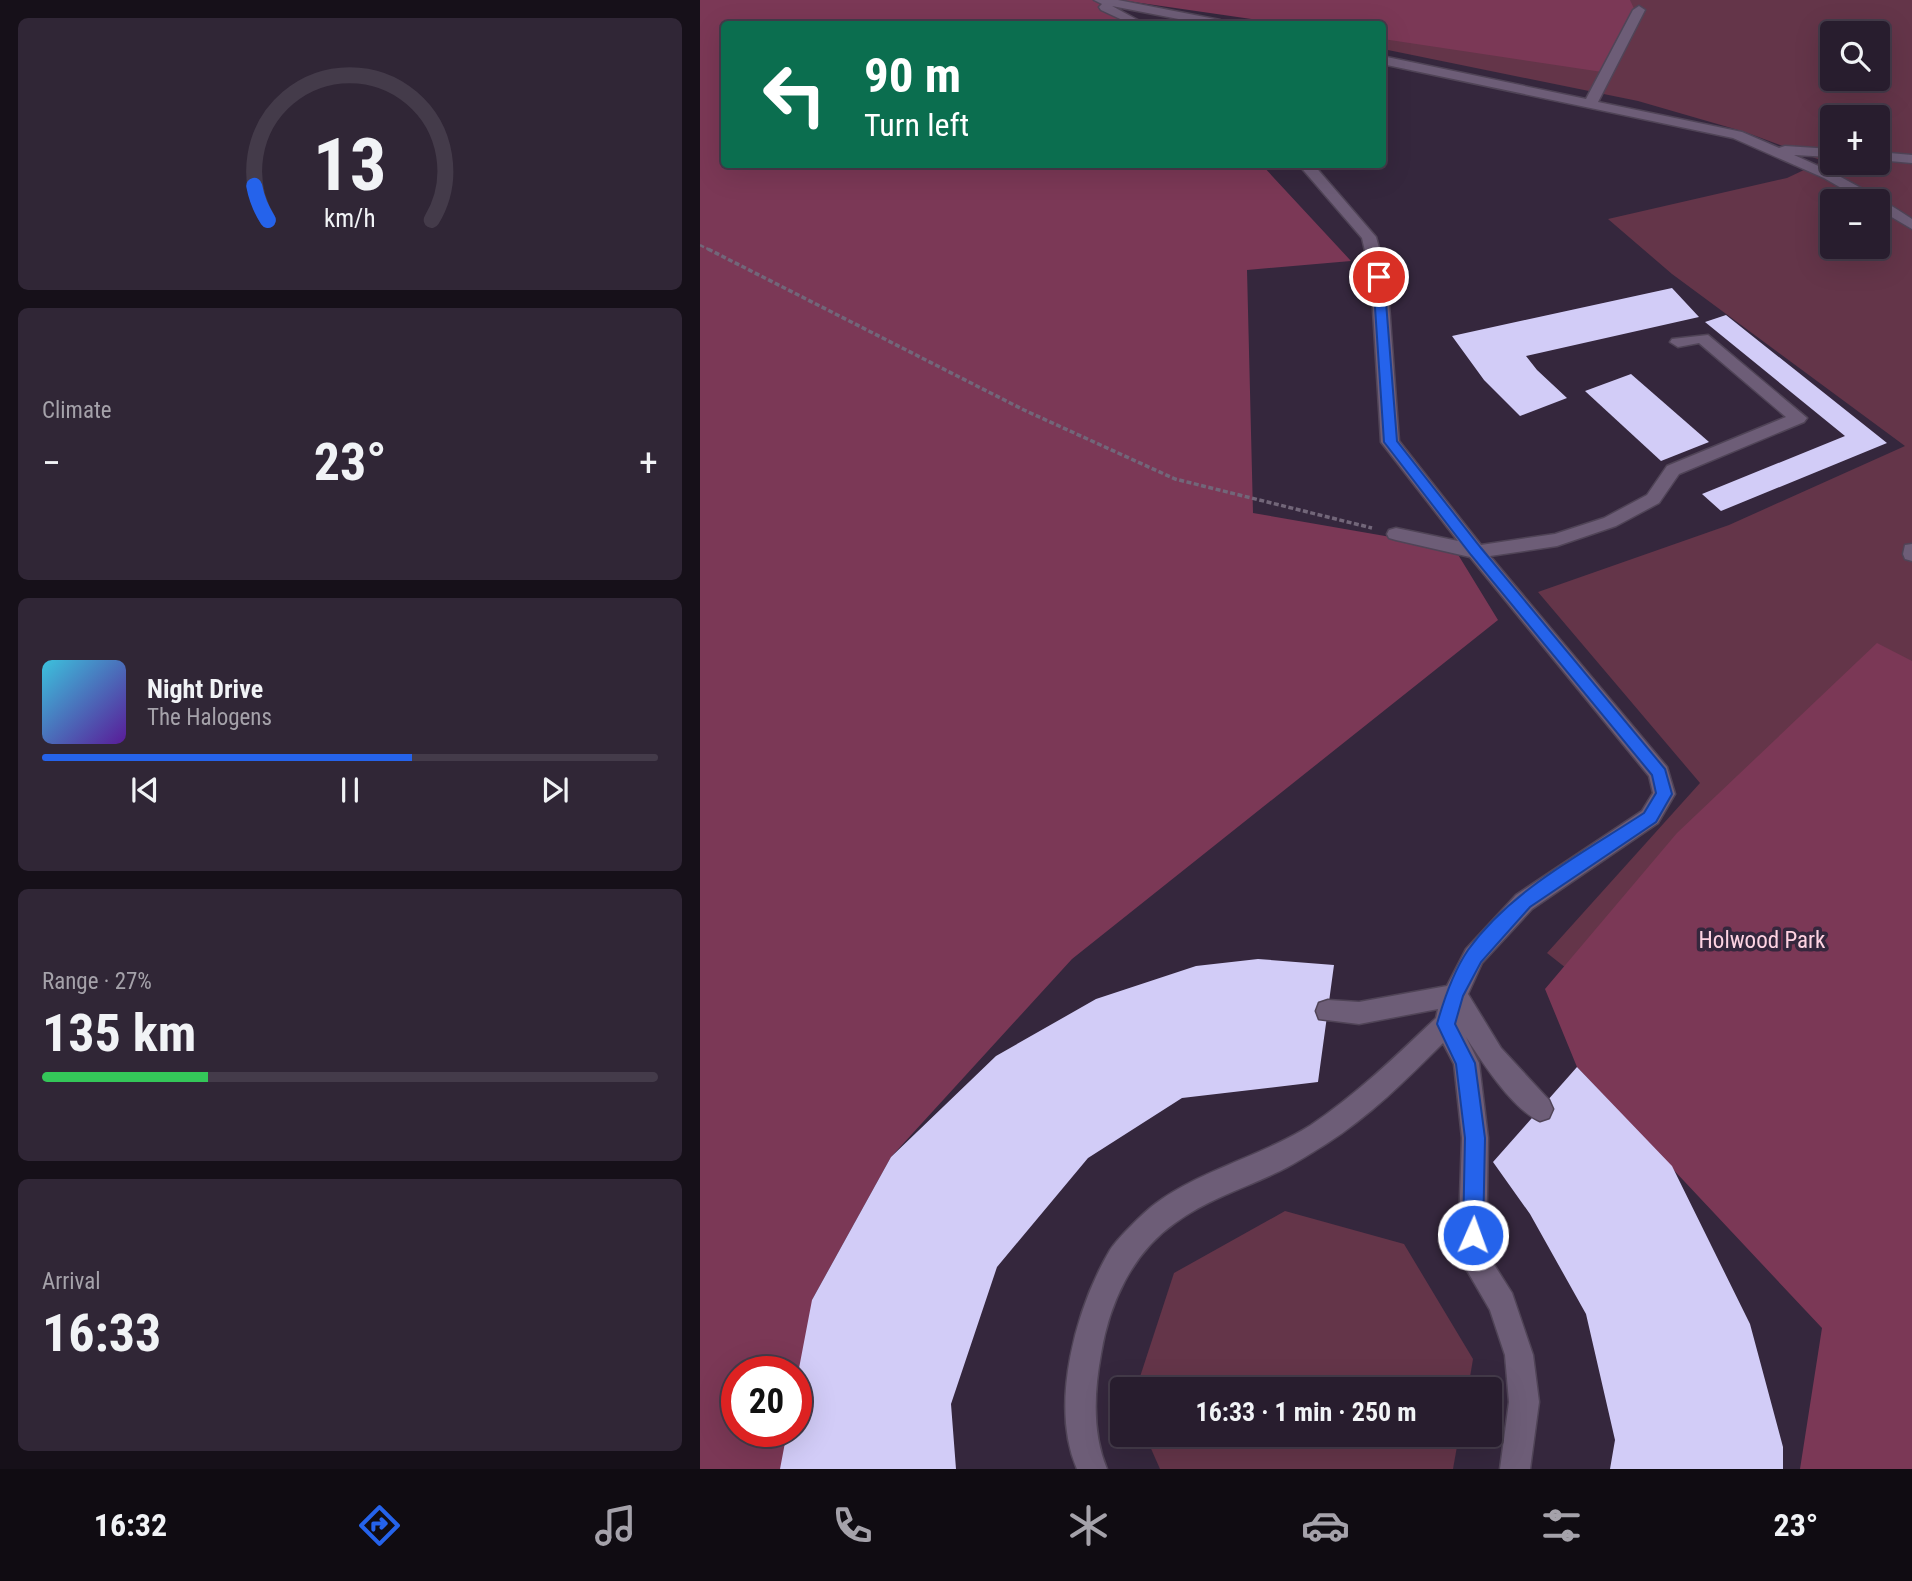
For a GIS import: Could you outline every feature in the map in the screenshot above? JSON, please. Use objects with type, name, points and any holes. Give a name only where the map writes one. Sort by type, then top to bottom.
[{"type":"lane","points":[[1091,0],[1133,21]]},
{"type":"lane","points":[[1100,0],[1205,21]]},
{"type":"lane","points":[[1590,104],[1639,10]]},
{"type":"lane","points":[[1386,61],[1737,135],[1829,175],[1853,189]]},
{"type":"lane","points":[[1769,149],[1820,152]]},
{"type":"lane","points":[[1890,157],[1912,159]]},
{"type":"lane","points":[[1092,1469],[1084,1451],[1080,1388],[1092,1322],[1121,1258],[1164,1214],[1205,1191],[1273,1161],[1319,1134],[1373,1095],[1446,1024],[1455,995],[1474,956],[1524,902],[1650,817],[1664,794],[1659,773],[1476,552],[1390,442],[1379,277],[1369,237],[1309,168]]},
{"type":"lane","points":[[1890,211],[1912,225]]},
{"type":"lane","points":[[1396,534],[1476,552],[1558,540],[1610,522],[1653,499],[1674,470],[1797,418],[1702,338],[1678,342]]},
{"type":"lane","points":[[1328,1011],[1359,1013],[1455,995]]},
{"type":"lane","points":[[1455,995],[1475,1034],[1502,1072],[1541,1109]]},
{"type":"lane","points":[[1446,1024],[1466,1063],[1475,1138],[1472,1255],[1502,1303],[1519,1355],[1524,1402],[1515,1469]]},
{"type":"path","points":[[700,245],[1024,410],[1175,479],[1396,534]]},
{"type":"green space","points":[[700,0],[1111,0],[1131,21],[721,21],[721,168],[1265,168],[1351,261],[1247,270],[1253,513],[1454,548],[1498,620],[1072,959],[891,1157],[812,1300],[817,1469],[700,1469]]},
{"type":"green space","points":[[1120,0],[1630,0],[1636,13],[1609,73],[1386,39],[1386,21],[1264,21]]},
{"type":"green space","name":"Holwood Park","points":[[1173,0],[1912,0],[1912,1469],[1856,1237],[1614,1006],[1547,953],[1700,783],[1538,592],[1729,525],[1905,446],[1672,274],[1608,219],[1787,178],[1820,162],[1820,175],[1890,175],[1890,105],[1820,105],[1820,160],[1745,132],[1638,101],[1386,50],[1386,21],[1266,21]]},
{"type":"green space","points":[[1877,643],[1912,661],[1912,1469],[1800,1469],[1822,1328],[1577,1067],[1545,989],[1677,833]]},
{"type":"green space","points":[[1285,1211],[1404,1244],[1473,1359],[1470,1377],[1140,1377],[1174,1273]]},
{"type":"green space","points":[[1150,1447],[1457,1447],[1453,1469],[1160,1469]]},
{"type":"building","points":[[1672,288],[1699,317],[1526,356],[1567,398],[1520,416],[1484,380],[1452,336]]},
{"type":"building","points":[[1726,315],[1887,443],[1721,511],[1702,494],[1845,436],[1705,322]]},
{"type":"building","points":[[1631,374],[1709,442],[1661,461],[1585,391]]},
{"type":"building","points":[[1258,959],[1334,965],[1318,1082],[1182,1098],[1088,1158],[997,1267],[951,1404],[956,1469],[780,1469],[784,1447],[812,1447],[812,1356],[801,1356],[812,1300],[891,1157],[996,1056],[1096,999],[1196,966]]},
{"type":"building","points":[[1577,1067],[1672,1166],[1750,1324],[1783,1447],[1783,1469],[1610,1469],[1615,1440],[1586,1314],[1530,1214],[1493,1162]]},
{"type":"route","points":[[1379,277],[1390,442],[1476,552],[1659,773],[1664,794],[1650,817],[1524,902],[1474,956],[1455,995],[1446,1024],[1466,1063],[1475,1138],[1473,1235]]}]
